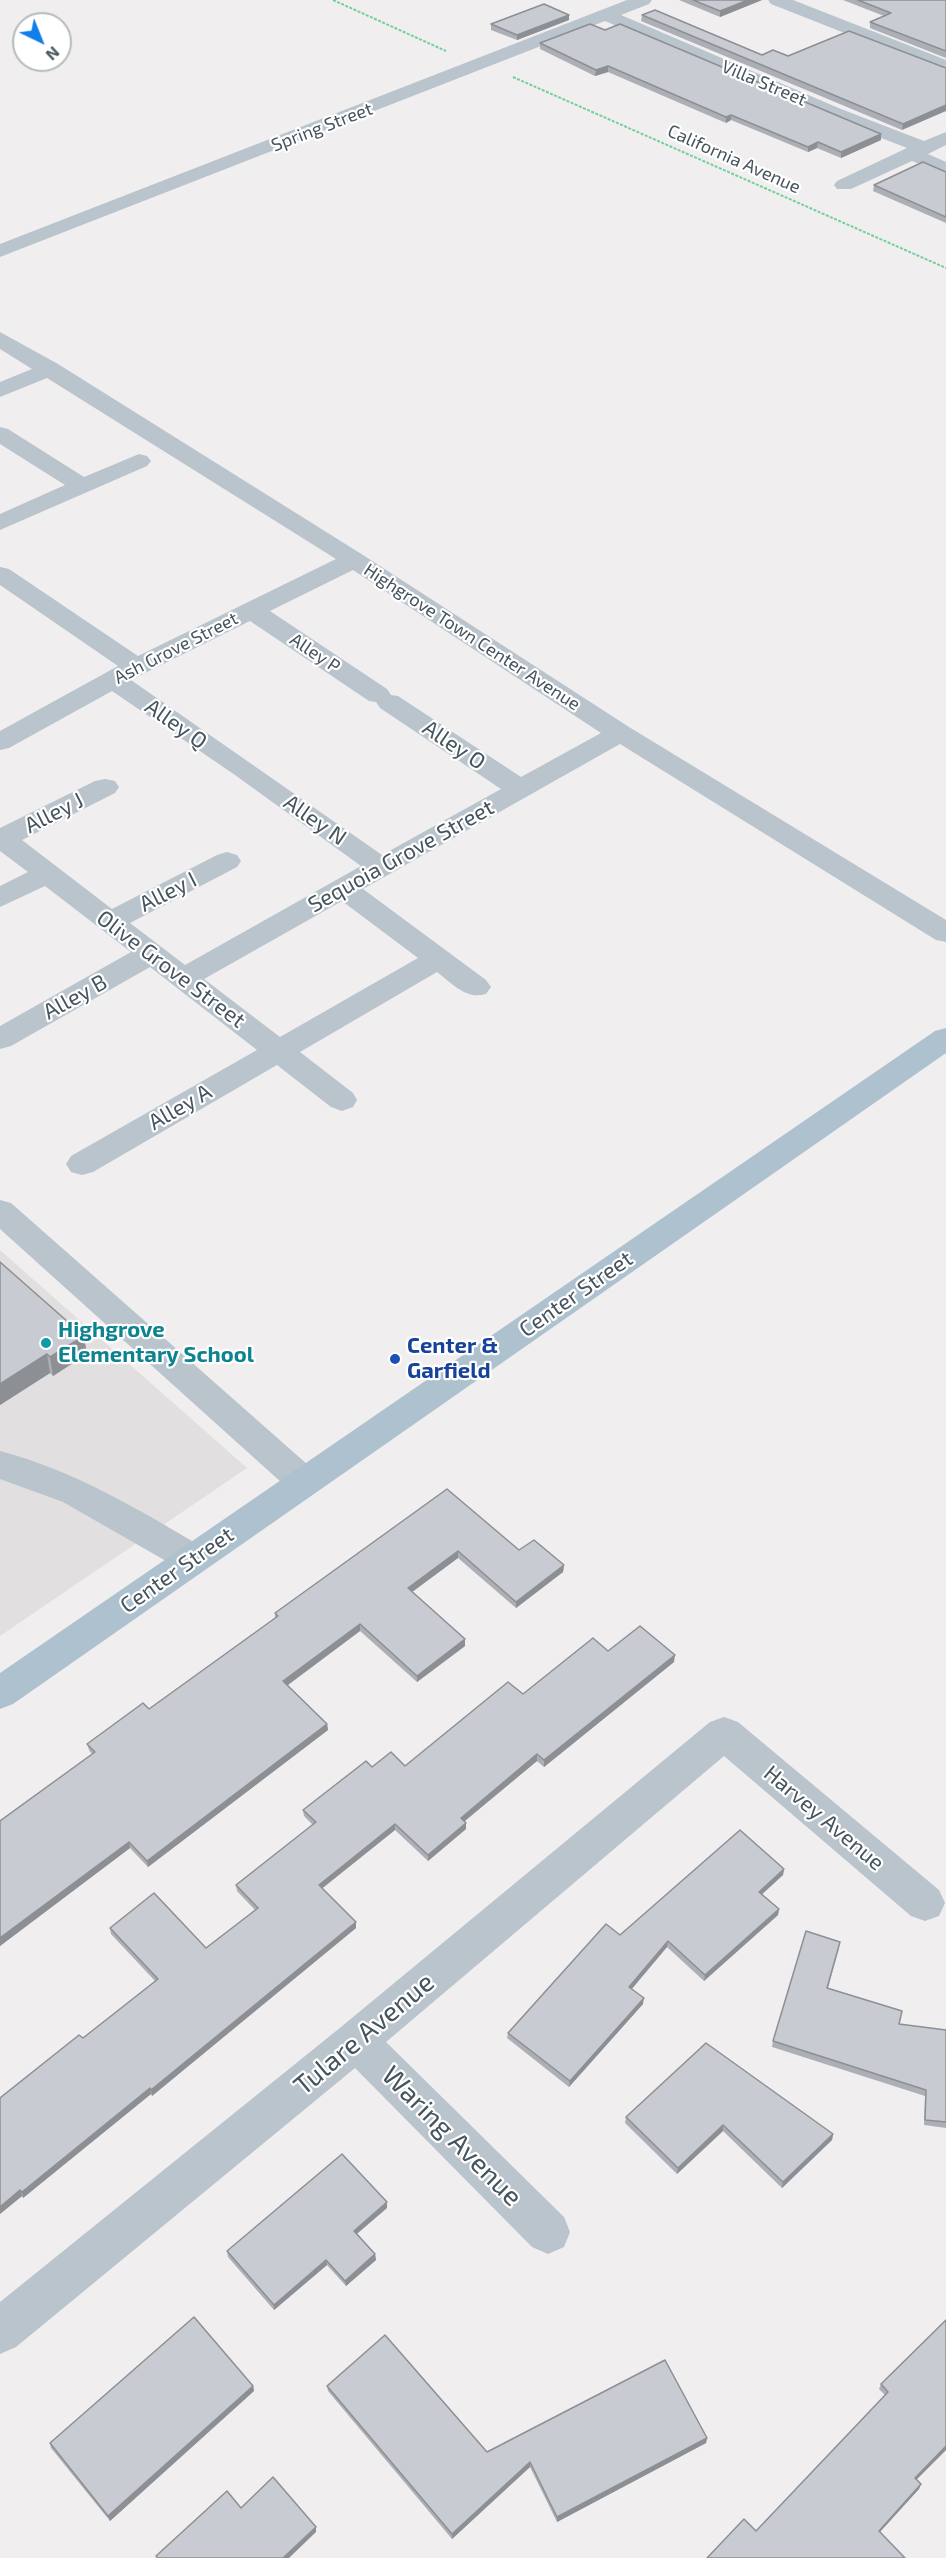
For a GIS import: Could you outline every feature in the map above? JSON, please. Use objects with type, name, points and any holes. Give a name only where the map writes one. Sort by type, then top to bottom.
[{"type":"main road","name":"Center Street","points":[[0,1693],[946,1038]]},
{"type":"street","name":"Spring Street","points":[[0,251],[479,66],[643,0]]},
{"type":"street","points":[[777,0],[946,68]]},
{"type":"street","name":"Villa Street","points":[[606,15],[918,151],[946,169]]},
{"type":"street","points":[[844,185],[946,138]]},
{"type":"street","name":"Highgrove Town Center Avenue","points":[[0,339],[354,560],[620,733],[946,933]]},
{"type":"street","points":[[0,390],[50,369]]},
{"type":"street","points":[[0,434],[83,486]]},
{"type":"street","points":[[0,523],[139,461]]},
{"type":"street","name":"Ash Grove Street","points":[[0,742],[136,667],[354,560]]},
{"type":"street","points":[[0,574],[136,667]]},
{"type":"street","name":"Alley P","points":[[251,610],[383,698]]},
{"type":"street","name":"Alley Q","points":[[113,680],[244,771]]},
{"type":"street","name":"Alley O","points":[[383,698],[520,789]]},
{"type":"street","name":"Sequoia Grove Street","points":[[182,979],[620,733]]},
{"type":"street","name":"Alley N","points":[[244,771],[381,867]]},
{"type":"street","name":"Alley J","points":[[1,838],[105,787]]},
{"type":"street","name":"Olive Grove Street","points":[[1,838],[342,1100]]},
{"type":"street","name":"Alley I","points":[[109,922],[226,861]]},
{"type":"street","points":[[0,898],[46,874]]},
{"type":"street","points":[[343,888],[476,987]]},
{"type":"street","name":"Alley B","points":[[0,1039],[150,954]]},
{"type":"street","name":"Alley A","points":[[82,1164],[438,959]]},
{"type":"street","points":[[0,1211],[304,1482]]},
{"type":"street","points":[[0,1466],[29,1471],[68,1489],[193,1559]]},
{"type":"street","name":"Harvey Avenue","points":[[724,1733],[925,1903]]},
{"type":"street","name":"Tulare Avenue","points":[[0,2331],[356,2040],[724,1733]]},
{"type":"street","name":"Waring Avenue","points":[[356,2040],[548,2232]]},
{"type":"path","points":[[333,0],[479,66]]},
{"type":"path","name":"California Avenue","points":[[510,75],[946,268]]},
{"type":"shaded area","points":[[0,1250],[247,1468],[0,1636]]},
{"type":"building","points":[[693,0],[748,0],[720,11]]},
{"type":"building","points":[[858,0],[946,0],[946,51],[870,22],[891,13]]},
{"type":"building","points":[[544,4],[569,15],[517,35],[491,24]]},
{"type":"building","points":[[655,10],[762,55],[773,50],[788,56],[849,31],[946,68],[946,105],[903,124],[642,15]]},
{"type":"building","points":[[590,24],[605,30],[620,24],[881,134],[841,152],[818,142],[808,147],[731,115],[726,117],[608,66],[596,70],[540,43]]},
{"type":"building","points":[[923,162],[946,172],[946,217],[874,185]]},
{"type":"building","points":[[0,1262],[84,1336],[50,1357],[47,1354],[0,1384]]},
{"type":"building","points":[[447,1489],[519,1550],[534,1540],[564,1565],[516,1602],[458,1551],[408,1588],[465,1639],[417,1676],[360,1624],[283,1681],[327,1724],[147,1861],[129,1842],[0,1938],[0,1821],[95,1752],[87,1744],[143,1703],[149,1709],[278,1616],[275,1613]]},
{"type":"building","points":[[640,1626],[675,1655],[544,1760],[537,1754],[461,1818],[466,1823],[428,1855],[395,1824],[319,1885],[356,1922],[151,2090],[150,2088],[22,2192],[20,2190],[0,2207],[0,2098],[79,2035],[83,2038],[158,1979],[110,1928],[154,1893],[206,1948],[258,1908],[236,1885],[316,1822],[303,1810],[366,1761],[372,1767],[391,1752],[405,1766],[508,1682],[523,1694],[593,1638],[608,1651]]},
{"type":"building","points":[[740,1830],[784,1869],[759,1892],[779,1909],[705,1975],[668,1941],[629,1987],[644,1998],[570,2081],[508,2033],[606,1924],[620,1935]]},
{"type":"building","points":[[806,1931],[840,1942],[827,1988],[902,2011],[899,2024],[946,2030],[946,2122],[925,2120],[926,2090],[773,2041]]},
{"type":"building","points":[[706,2043],[833,2134],[783,2182],[723,2125],[678,2168],[626,2117]]},
{"type":"building","points":[[342,2154],[387,2202],[354,2231],[375,2254],[345,2281],[326,2260],[274,2305],[227,2251]]},
{"type":"building","points":[[194,2317],[253,2386],[108,2516],[50,2443]]},
{"type":"building","points":[[946,2320],[946,2446],[915,2478],[921,2484],[879,2531],[905,2558],[707,2558],[744,2519],[756,2531],[888,2392],[881,2384]]},
{"type":"building","points":[[385,2335],[487,2452],[665,2360],[707,2438],[557,2517],[530,2462],[452,2534],[327,2386]]},
{"type":"building","points":[[273,2477],[316,2527],[283,2558],[158,2558],[156,2556],[227,2491],[241,2508]]},
{"type":"place","name":"Highgrove Elementary School","points":[[46,1343]]},
{"type":"place","name":"Center & Garfield","points":[[395,1359]]}]
